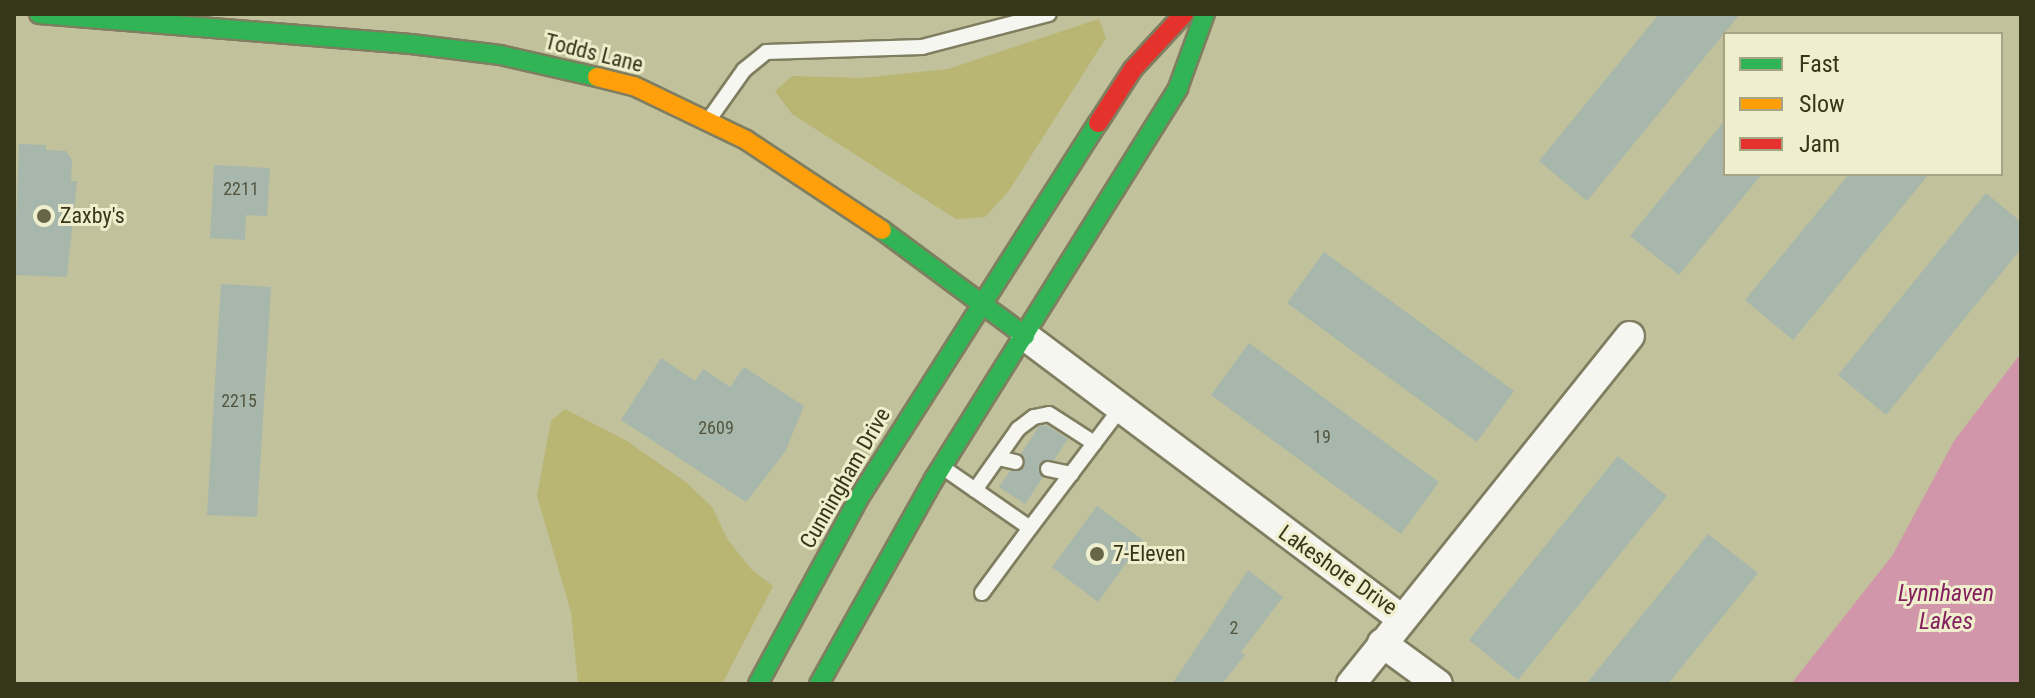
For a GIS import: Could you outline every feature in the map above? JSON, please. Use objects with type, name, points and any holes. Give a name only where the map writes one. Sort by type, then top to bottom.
[{"type":"main road","name":"Todds Lane","points":[[39,14],[153,20],[500,55],[634,86],[709,119],[983,301],[1025,336]]},
{"type":"main road","points":[[819,684],[941,467],[1178,88],[1205,14]]},
{"type":"main road","points":[[983,301],[1133,69],[1177,16]]},
{"type":"main road","name":"Cunningham Drive","points":[[758,684],[868,483],[983,301]]},
{"type":"street","name":"Lakeshore Drive","points":[[1025,336],[1400,618],[1630,336]]},
{"type":"street","points":[[1351,684],[1400,618]]},
{"type":"street","points":[[1382,643],[1438,684]]},
{"type":"lane","points":[[709,119],[744,70],[766,52],[922,47],[1049,14]]},
{"type":"lane","points":[[982,593],[1120,409]]},
{"type":"lane","points":[[975,490],[1018,429],[1049,414],[1094,443]]},
{"type":"lane","points":[[998,458],[1016,462]]},
{"type":"lane","points":[[941,467],[1030,528]]},
{"type":"lane","points":[[1048,469],[1071,474]]},
{"type":"shaded area","points":[[1099,19],[1106,38],[1008,192],[985,217],[956,219],[792,114],[775,91],[792,76],[862,78],[948,69]]},
{"type":"shaded area","points":[[565,409],[627,441],[687,483],[712,507],[728,540],[752,570],[773,586],[722,684],[578,684],[571,612],[537,496],[551,421]]},
{"type":"water","name":"Lynnhaven Lakes","points":[[2021,353],[2021,684],[1791,684],[1892,556],[1954,441]]},
{"type":"building","points":[[1659,14],[1740,14],[1587,201],[1539,161]]},
{"type":"building","points":[[1723,122],[1723,176],[1760,176],[1679,275],[1630,236]]},
{"type":"building","name":"Zaxby's","points":[[19,144],[46,145],[46,150],[66,151],[72,160],[71,181],[77,181],[67,277],[14,275]]},
{"type":"building","points":[[214,165],[270,168],[267,216],[246,215],[245,240],[210,238]]},
{"type":"building","points":[[1847,176],[1927,176],[1793,340],[1745,300]]},
{"type":"building","points":[[1986,193],[2021,222],[2021,249],[1886,415],[1838,375]]},
{"type":"building","points":[[1324,252],[1514,391],[1477,442],[1287,303]]},
{"type":"building","points":[[221,284],[271,287],[257,517],[207,515]]},
{"type":"building","points":[[1249,343],[1439,482],[1401,534],[1211,395]]},
{"type":"building","points":[[661,358],[695,381],[703,369],[730,387],[744,367],[804,406],[785,452],[746,502],[621,420]]},
{"type":"building","points":[[1046,425],[1068,439],[1054,460],[1040,463],[1043,477],[1025,504],[999,487],[1010,471],[1024,468],[1021,454],[1039,426]]},
{"type":"building","points":[[1618,456],[1667,496],[1518,680],[1469,640]]},
{"type":"building","name":"7-Eleven","points":[[1097,506],[1143,540],[1098,602],[1052,567]]},
{"type":"building","points":[[1708,534],[1758,573],[1668,684],[1586,684]]},
{"type":"building","points":[[1248,570],[1283,597],[1241,652],[1245,655],[1222,684],[1172,684]]},
{"type":"traffic: fast","points":[[39,14],[411,44],[500,55],[597,77]]},
{"type":"traffic: fast","points":[[819,684],[934,479],[1178,88],[1205,14]]},
{"type":"traffic: fast","points":[[758,684],[860,496],[1098,123]]},
{"type":"traffic: fast","points":[[882,230],[1025,336]]},
{"type":"traffic: slow","points":[[597,77],[634,86],[746,140],[882,230]]},
{"type":"traffic: jam","points":[[1098,123],[1133,69],[1184,14]]},
{"type":"place","name":"Zaxby's","points":[[44,216]]},
{"type":"place","name":"7-Eleven","points":[[1097,554]]}]
